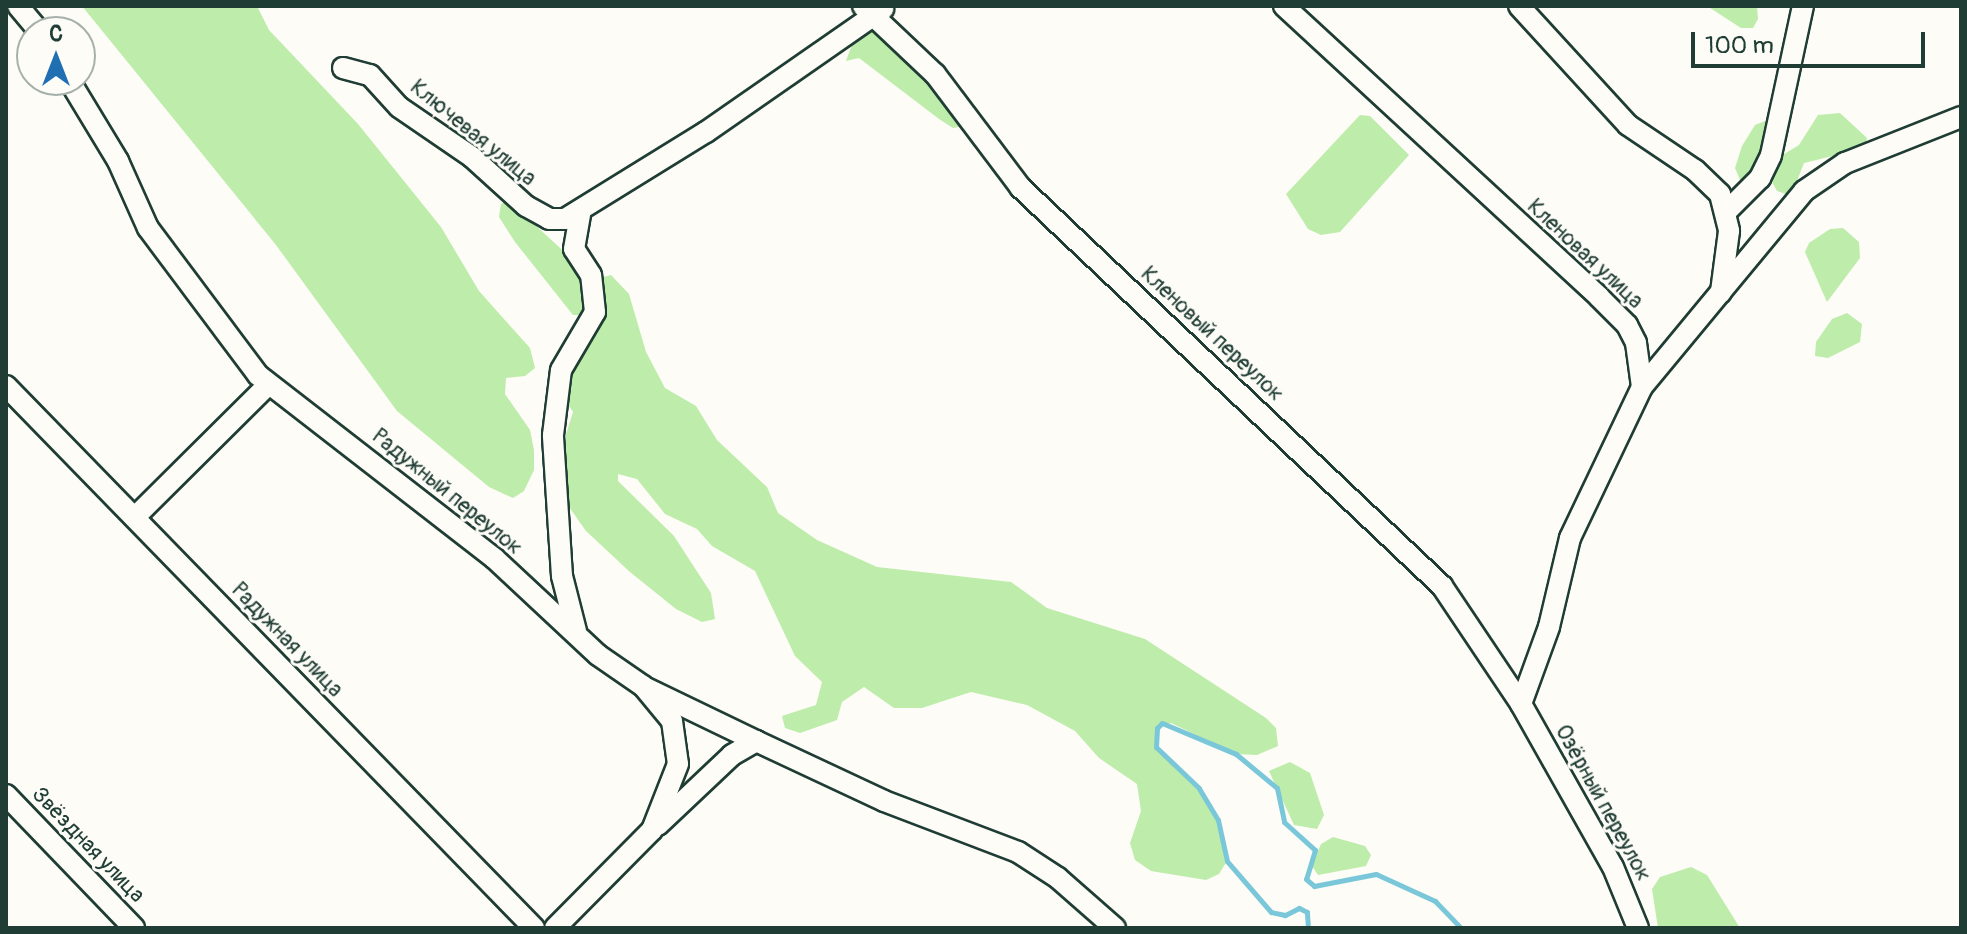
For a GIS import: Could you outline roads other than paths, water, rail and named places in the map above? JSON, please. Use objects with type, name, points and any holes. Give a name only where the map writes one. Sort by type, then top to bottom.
[{"type":"street","name":"Кленовая улица","points":[[1284,6],[1627,325],[1639,353],[1642,387]]},
{"type":"street","points":[[1519,6],[1628,125],[1706,178],[1727,211],[1729,245],[1720,296]]},
{"type":"street","points":[[1727,211],[1760,178],[1771,155],[1803,6]]},
{"type":"street","points":[[577,637],[562,576],[553,435],[561,370],[595,312],[591,275],[574,249],[580,214],[875,9]]},
{"type":"street","name":"Кленовый переулок","points":[[875,9],[962,106],[1020,187],[1442,586],[1521,704]]},
{"type":"street","name":"Ключевая улица","points":[[343,68],[370,75],[399,107],[472,157],[536,213],[549,219],[580,214]]},
{"type":"street","name":"Радужный переулок","points":[[79,96],[118,161],[148,228],[224,336],[268,385],[494,558],[577,637],[643,686],[672,721],[679,750],[672,786],[652,830],[555,928]]},
{"type":"street","points":[[1521,704],[1549,627],[1570,538],[1642,387],[1720,296],[1791,205],[1824,176],[1961,117]]},
{"type":"street","points":[[135,517],[268,385]]},
{"type":"street","name":"Радужная улица","points":[[6,386],[534,928]]},
{"type":"street","points":[[643,686],[884,801],[1018,852],[1058,878],[1115,928]]},
{"type":"street","name":"Озёрный переулок","points":[[1521,704],[1613,867],[1638,928]]},
{"type":"street","points":[[652,830],[732,755],[756,741]]},
{"type":"street","name":"Звёздная улица","points":[[6,795],[134,928]]},
{"type":"waterway","points":[[1308,928],[1307,912],[1299,908],[1285,915],[1271,912],[1227,861],[1218,820],[1199,788],[1156,747],[1157,728],[1162,723],[1236,754],[1277,788],[1284,822],[1315,850],[1306,879],[1314,886],[1376,874],[1435,901],[1461,928]]}]
